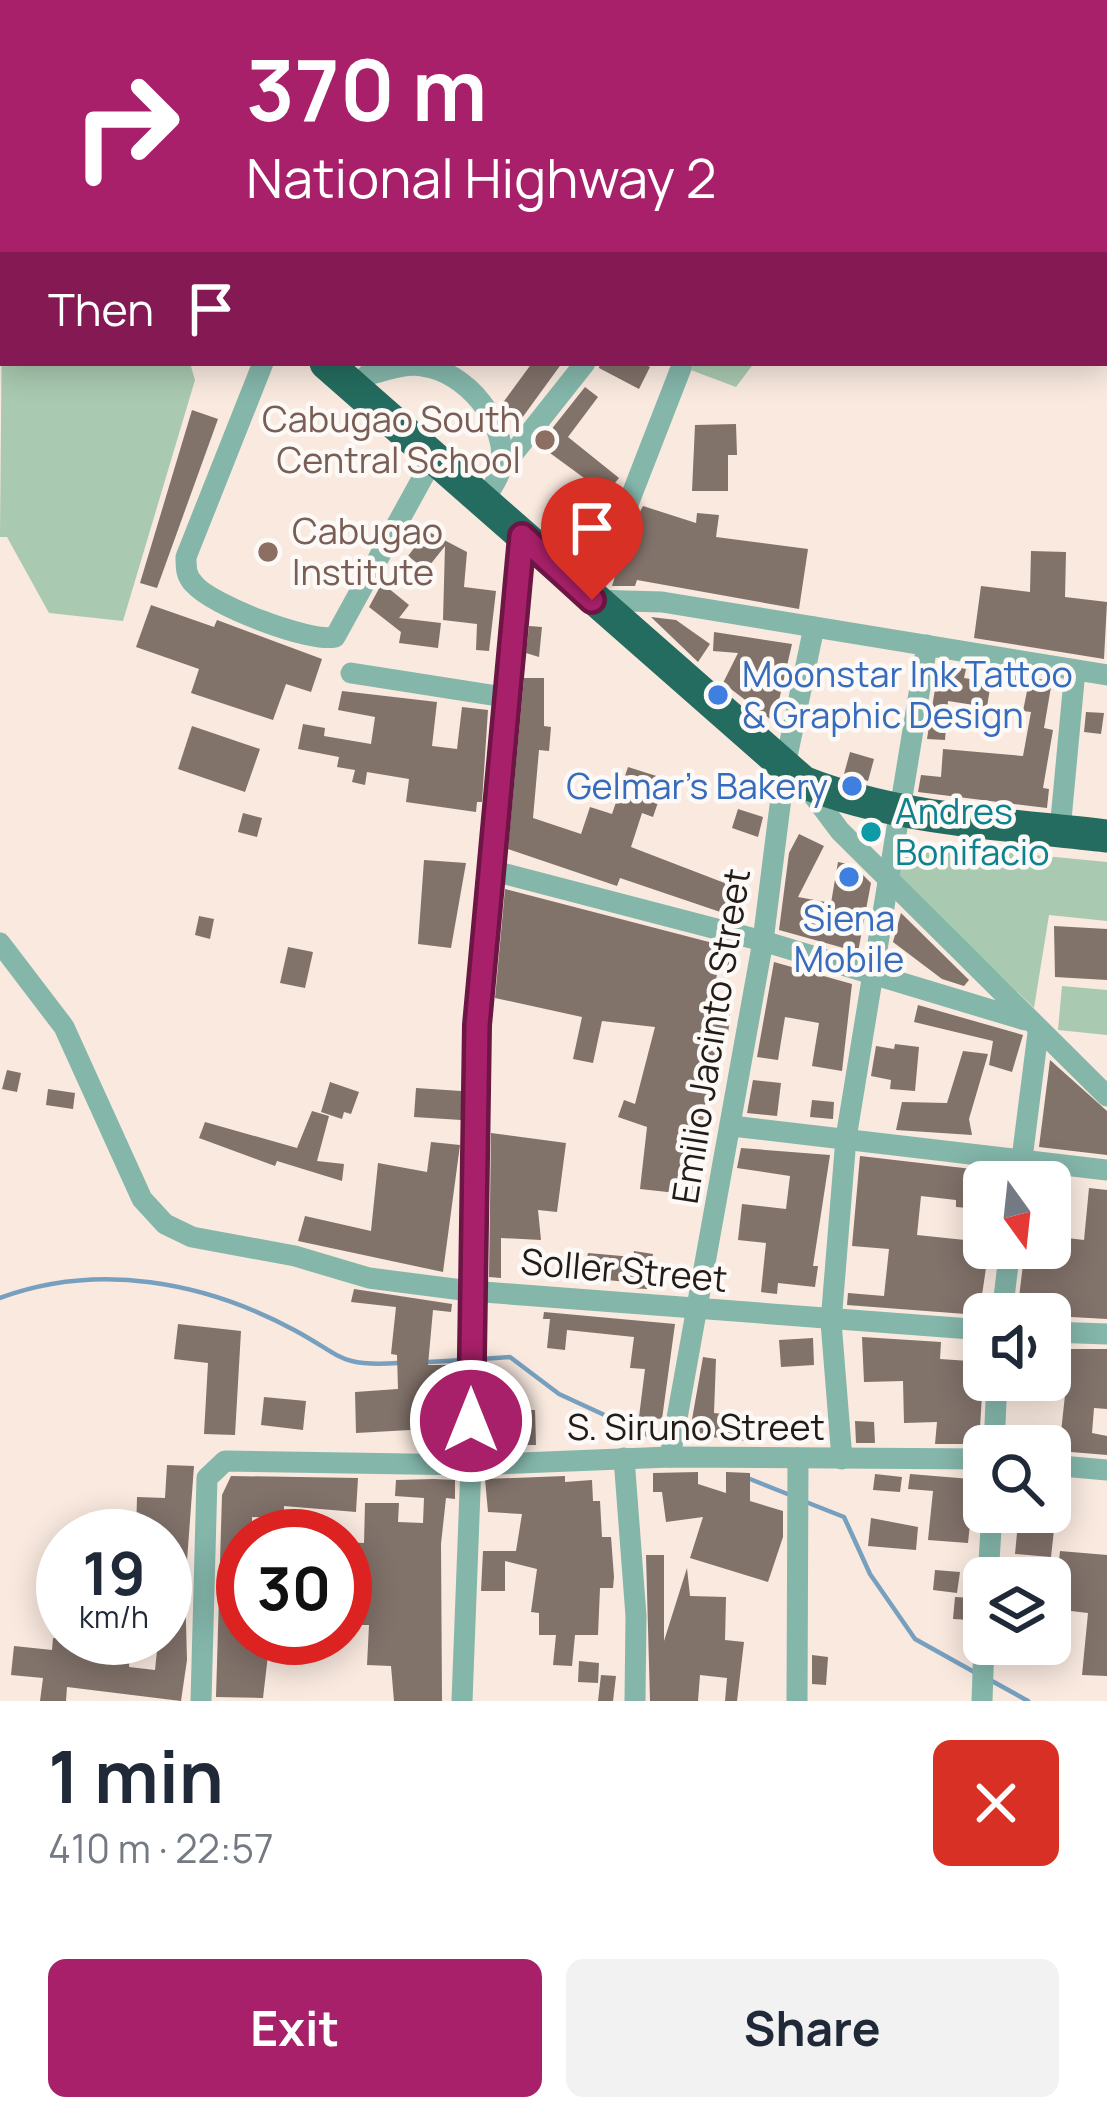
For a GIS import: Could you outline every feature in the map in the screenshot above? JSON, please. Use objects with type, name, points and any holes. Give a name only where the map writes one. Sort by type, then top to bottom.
[{"type":"highway","points":[[335,366],[367,376],[434,457],[794,774],[850,801],[1107,836]]},
{"type":"street","points":[[262,366],[186,557],[192,583],[212,598],[292,631],[335,637],[434,457]]},
{"type":"street","points":[[367,376],[406,366]]},
{"type":"street","points":[[417,366],[444,370],[491,416],[501,469]]},
{"type":"street","points":[[483,501],[501,469],[584,366]]},
{"type":"street","points":[[681,368],[625,512],[583,592],[1107,675]]},
{"type":"street","points":[[462,1701],[471,1465],[477,1025],[522,536]]},
{"type":"street","name":"Emilio Jacinto Street","points":[[670,1457],[794,774],[814,627]]},
{"type":"street","points":[[842,1459],[832,1322],[846,1138],[927,645]]},
{"type":"street","points":[[1060,830],[1076,670]]},
{"type":"street","points":[[351,673],[504,697]]},
{"type":"street","points":[[794,774],[841,831],[1107,1096]]},
{"type":"street","points":[[490,870],[763,940],[1032,1026]]},
{"type":"street","name":"Soller Street","points":[[0,943],[64,1027],[132,1183],[153,1214],[192,1238],[369,1277],[470,1291],[963,1329]]},
{"type":"street","points":[[1022,1159],[1032,1026]]},
{"type":"street","points":[[732,1126],[1107,1170]]},
{"type":"street","points":[[1071,1333],[1107,1334]]},
{"type":"street","name":"S. Siruno Street","points":[[201,1701],[211,1470],[236,1459],[471,1465],[670,1457],[963,1459]]},
{"type":"street","points":[[624,1458],[636,1616],[635,1701]]},
{"type":"street","points":[[797,1701],[798,1458]]},
{"type":"street","points":[[1071,1467],[1107,1470]]},
{"type":"street","points":[[982,1701],[983,1665]]},
{"type":"green space","points":[[2,366],[191,366],[195,380],[123,621],[49,613],[7,537],[0,537]]},
{"type":"green space","points":[[680,366],[752,366],[736,387]]},
{"type":"green space","points":[[909,843],[1107,862],[1107,921],[1049,915],[1034,1008],[898,876]]},
{"type":"green space","points":[[1062,986],[1107,990],[1107,1035],[1058,1030]]},
{"type":"building","points":[[530,366],[560,366],[522,418],[502,404]]},
{"type":"building","points":[[599,366],[650,367],[639,389]]},
{"type":"building","points":[[585,387],[598,397],[568,437],[619,478],[606,494],[539,445]]},
{"type":"building","points":[[192,410],[218,419],[157,588],[140,583]]},
{"type":"building","points":[[736,424],[737,455],[728,455],[728,491],[692,491],[695,425]]},
{"type":"building","points":[[603,497],[612,503],[592,533],[582,526]]},
{"type":"building","points":[[643,506],[696,523],[697,513],[719,515],[716,537],[808,549],[799,609],[637,580],[635,586],[612,586],[628,534]]},
{"type":"building","points":[[427,531],[467,552],[464,587],[496,591],[489,651],[476,650],[477,624],[443,620],[445,546],[426,570],[408,556]]},
{"type":"building","points":[[1031,551],[1066,552],[1065,597],[1107,602],[1104,659],[974,638],[981,586],[1030,592]]},
{"type":"building","points":[[382,583],[409,605],[399,618],[441,623],[438,648],[399,643],[401,632],[369,607]]},
{"type":"building","points":[[151,605],[214,627],[217,620],[322,659],[311,692],[286,684],[273,720],[191,693],[199,669],[136,647]]},
{"type":"building","points":[[651,617],[676,620],[710,644],[698,662]]},
{"type":"building","points":[[529,626],[542,627],[539,657],[526,653]]},
{"type":"building","points":[[714,632],[792,644],[774,722],[723,683],[738,653],[713,651]]},
{"type":"building","points":[[939,664],[966,669],[964,678],[991,682],[987,707],[948,701],[945,740],[927,739]]},
{"type":"building","points":[[1000,673],[1052,681],[1044,728],[1053,730],[1043,788],[1049,789],[1047,808],[918,792],[921,775],[941,777],[943,749],[1023,756],[1031,712],[1023,711],[1027,691],[997,685]]},
{"type":"building","points":[[524,678],[544,678],[544,726],[551,727],[549,751],[539,750],[533,818],[581,834],[590,807],[612,814],[628,767],[666,779],[653,817],[642,813],[631,847],[748,892],[738,918],[620,878],[617,886],[508,849]]},
{"type":"building","points":[[342,691],[437,702],[432,746],[457,749],[462,707],[488,710],[482,802],[477,802],[476,812],[406,802],[409,779],[367,772],[365,785],[352,782],[355,770],[337,767],[339,757],[298,749],[303,724],[325,728],[324,736],[371,744],[375,717],[338,710]]},
{"type":"building","points":[[1086,712],[1104,713],[1101,734],[1084,732]]},
{"type":"building","points":[[192,726],[260,749],[245,792],[178,769]]},
{"type":"building","points":[[850,752],[874,759],[868,781],[844,774]]},
{"type":"building","points":[[738,809],[763,817],[758,837],[732,828]]},
{"type":"building","points":[[243,813],[262,818],[257,837],[238,832]]},
{"type":"building","points":[[799,834],[824,846],[798,897],[831,903],[838,862],[853,865],[871,883],[858,952],[779,930],[789,853]]},
{"type":"building","points":[[424,860],[466,863],[451,948],[418,944]]},
{"type":"building","points":[[505,889],[736,949],[733,973],[717,972],[714,1003],[731,1004],[728,1035],[724,1035],[713,1105],[705,1104],[695,1195],[640,1189],[647,1127],[618,1117],[624,1100],[635,1104],[655,1027],[602,1021],[593,1063],[573,1059],[582,1017],[495,998]]},
{"type":"building","points":[[901,913],[969,980],[964,986],[942,979],[893,942]]},
{"type":"building","points":[[199,916],[214,919],[210,939],[195,935]]},
{"type":"building","points":[[1054,926],[1107,929],[1107,980],[1055,977]]},
{"type":"building","points":[[288,947],[313,952],[305,988],[280,983]]},
{"type":"building","points":[[774,962],[852,984],[842,1071],[812,1066],[819,1023],[785,1017],[778,1060],[757,1057]]},
{"type":"building","points":[[918,1005],[1023,1035],[1012,1072],[989,1065],[993,1041],[914,1022]]},
{"type":"building","points":[[895,1044],[919,1047],[915,1091],[890,1089],[891,1080],[871,1076],[876,1046],[894,1049]]},
{"type":"building","points":[[963,1051],[988,1054],[969,1119],[972,1135],[896,1130],[902,1102],[947,1103]]},
{"type":"building","points":[[1050,1060],[1107,1111],[1107,1155],[1039,1147]]},
{"type":"building","points":[[7,1070],[21,1073],[17,1092],[2,1089]]},
{"type":"building","points":[[753,1080],[781,1083],[777,1116],[747,1113]]},
{"type":"building","points":[[330,1082],[359,1092],[351,1114],[344,1112],[342,1119],[321,1112]]},
{"type":"building","points":[[416,1088],[461,1091],[461,1120],[414,1117]]},
{"type":"building","points":[[48,1089],[75,1093],[73,1109],[46,1105]]},
{"type":"building","points":[[812,1100],[834,1102],[833,1119],[810,1117]]},
{"type":"building","points":[[312,1111],[329,1116],[317,1161],[344,1164],[342,1181],[277,1161],[275,1166],[199,1138],[205,1122],[297,1148]]},
{"type":"building","points":[[491,1133],[566,1143],[557,1212],[538,1210],[541,1240],[501,1238],[501,1278],[489,1277]]},
{"type":"building","points":[[431,1142],[460,1145],[443,1272],[298,1241],[305,1216],[371,1231],[378,1163],[427,1172]]},
{"type":"building","points":[[741,1148],[830,1155],[813,1266],[818,1266],[815,1287],[778,1283],[777,1294],[761,1292],[766,1243],[738,1240],[742,1204],[786,1209],[790,1176],[737,1168]]},
{"type":"building","points":[[860,1156],[963,1168],[963,1208],[956,1207],[956,1200],[921,1196],[917,1235],[963,1240],[963,1269],[986,1269],[982,1293],[963,1293],[963,1314],[847,1305],[848,1293],[884,1296],[889,1249],[852,1246]]},
{"type":"building","points":[[1089,1188],[1107,1190],[1107,1319],[1071,1317],[1071,1293],[1020,1293],[1022,1269],[1071,1269],[1071,1238],[1084,1240]]},
{"type":"building","points":[[634,1251],[653,1254],[647,1289],[628,1288],[629,1282],[583,1278],[588,1253],[633,1257]]},
{"type":"building","points":[[354,1289],[452,1304],[451,1312],[433,1310],[428,1365],[446,1365],[446,1428],[356,1433],[355,1392],[398,1389],[397,1355],[391,1354],[396,1307],[351,1302]]},
{"type":"building","points":[[544,1312],[675,1324],[662,1419],[639,1417],[645,1369],[630,1368],[634,1337],[567,1330],[565,1350],[547,1348],[550,1319],[543,1319]]},
{"type":"building","points":[[178,1324],[241,1331],[235,1435],[204,1434],[208,1363],[174,1359]]},
{"type":"building","points":[[862,1337],[941,1342],[940,1359],[963,1361],[963,1401],[982,1401],[980,1425],[963,1425],[963,1444],[935,1444],[937,1422],[904,1423],[903,1381],[864,1382]]},
{"type":"building","points":[[813,1338],[814,1365],[781,1367],[779,1340]]},
{"type":"building","points":[[1071,1349],[1107,1349],[1107,1409],[1094,1408],[1092,1433],[1107,1436],[1107,1455],[1071,1452],[1071,1425],[1062,1425],[1064,1401],[1071,1401]]},
{"type":"building","points":[[703,1357],[716,1359],[714,1413],[750,1417],[747,1441],[711,1437],[688,1442]]},
{"type":"building","points":[[264,1397],[306,1401],[303,1430],[261,1425]]},
{"type":"building","points":[[535,1410],[536,1445],[488,1445],[488,1411]]},
{"type":"building","points":[[855,1421],[874,1422],[875,1443],[856,1443]]},
{"type":"building","points":[[167,1465],[194,1466],[191,1509],[137,1509],[137,1497],[165,1498]]},
{"type":"building","points":[[698,1472],[698,1484],[726,1493],[726,1472],[750,1473],[750,1501],[783,1511],[783,1537],[768,1582],[690,1558],[703,1517],[666,1522],[662,1492],[653,1492],[653,1473]]},
{"type":"building","points":[[875,1474],[902,1477],[900,1492],[873,1490]]},
{"type":"building","points":[[910,1474],[963,1478],[963,1533],[969,1533],[968,1543],[928,1540],[933,1491],[908,1489]]},
{"type":"building","points":[[231,1476],[358,1478],[356,1509],[222,1509]]},
{"type":"building","points":[[565,1476],[565,1482],[592,1480],[593,1501],[600,1501],[602,1537],[611,1537],[614,1577],[613,1588],[600,1588],[598,1635],[575,1635],[572,1666],[553,1665],[556,1635],[539,1635],[539,1613],[531,1612],[537,1569],[505,1561],[505,1591],[481,1591],[483,1551],[516,1551],[522,1514],[488,1512],[485,1479]]},
{"type":"building","points":[[396,1480],[455,1480],[455,1499],[446,1498],[441,1544],[442,1701],[394,1701],[391,1666],[367,1665],[372,1665],[372,1509],[365,1509],[365,1503],[399,1503],[398,1522],[423,1523],[424,1498],[395,1496]]},
{"type":"building","points":[[871,1518],[918,1527],[916,1550],[868,1546]]},
{"type":"building","points":[[1017,1533],[1054,1533],[1051,1557],[1015,1554]]},
{"type":"building","points":[[1060,1551],[1107,1555],[1107,1676],[1082,1675],[1088,1613],[1071,1611],[1071,1557],[1059,1557]]},
{"type":"building","points":[[646,1555],[664,1555],[664,1641],[687,1568],[690,1596],[726,1597],[725,1640],[744,1642],[737,1701],[725,1701],[727,1678],[700,1675],[698,1701],[650,1701]]},
{"type":"building","points":[[935,1570],[960,1572],[957,1593],[933,1590]]},
{"type":"building","points":[[955,1597],[963,1597],[963,1620],[953,1619]]},
{"type":"building","points":[[14,1646],[36,1648],[36,1665],[129,1665],[155,1670],[156,1665],[186,1665],[181,1701],[67,1687],[66,1701],[40,1701],[43,1678],[11,1675]]},
{"type":"building","points":[[812,1655],[828,1657],[826,1685],[812,1684]]},
{"type":"building","points":[[579,1661],[599,1663],[598,1683],[578,1682]]},
{"type":"building","points":[[217,1665],[267,1665],[263,1698],[216,1697]]},
{"type":"building","points":[[601,1675],[616,1676],[613,1701],[598,1701]]},
{"type":"waterway","points":[[0,1298],[75,1281],[150,1282],[188,1289],[261,1314],[352,1361],[398,1363]]},
{"type":"waterway","points":[[481,1359],[510,1357],[559,1394],[663,1442]]},
{"type":"waterway","points":[[428,1362],[464,1360]]},
{"type":"waterway","points":[[745,1477],[790,1495]]},
{"type":"waterway","points":[[806,1502],[844,1517],[870,1574],[915,1639],[976,1673]]},
{"type":"waterway","points":[[992,1681],[1028,1701]]},
{"type":"place","name":"Cabugao South Central School","points":[[545,440]]},
{"type":"place","name":"Cabugao Institute","points":[[268,552]]},
{"type":"place","name":"Moonstar Ink Tattoo & Graphic Design","points":[[718,695]]},
{"type":"place","name":"Gelmar’s Bakery","points":[[852,786]]},
{"type":"place","name":"Andres Bonifacio","points":[[871,832]]},
{"type":"place","name":"Siena Mobile","points":[[849,877]]},
{"type":"route","points":[[471,1421],[477,1025],[522,536],[592,600]]}]
